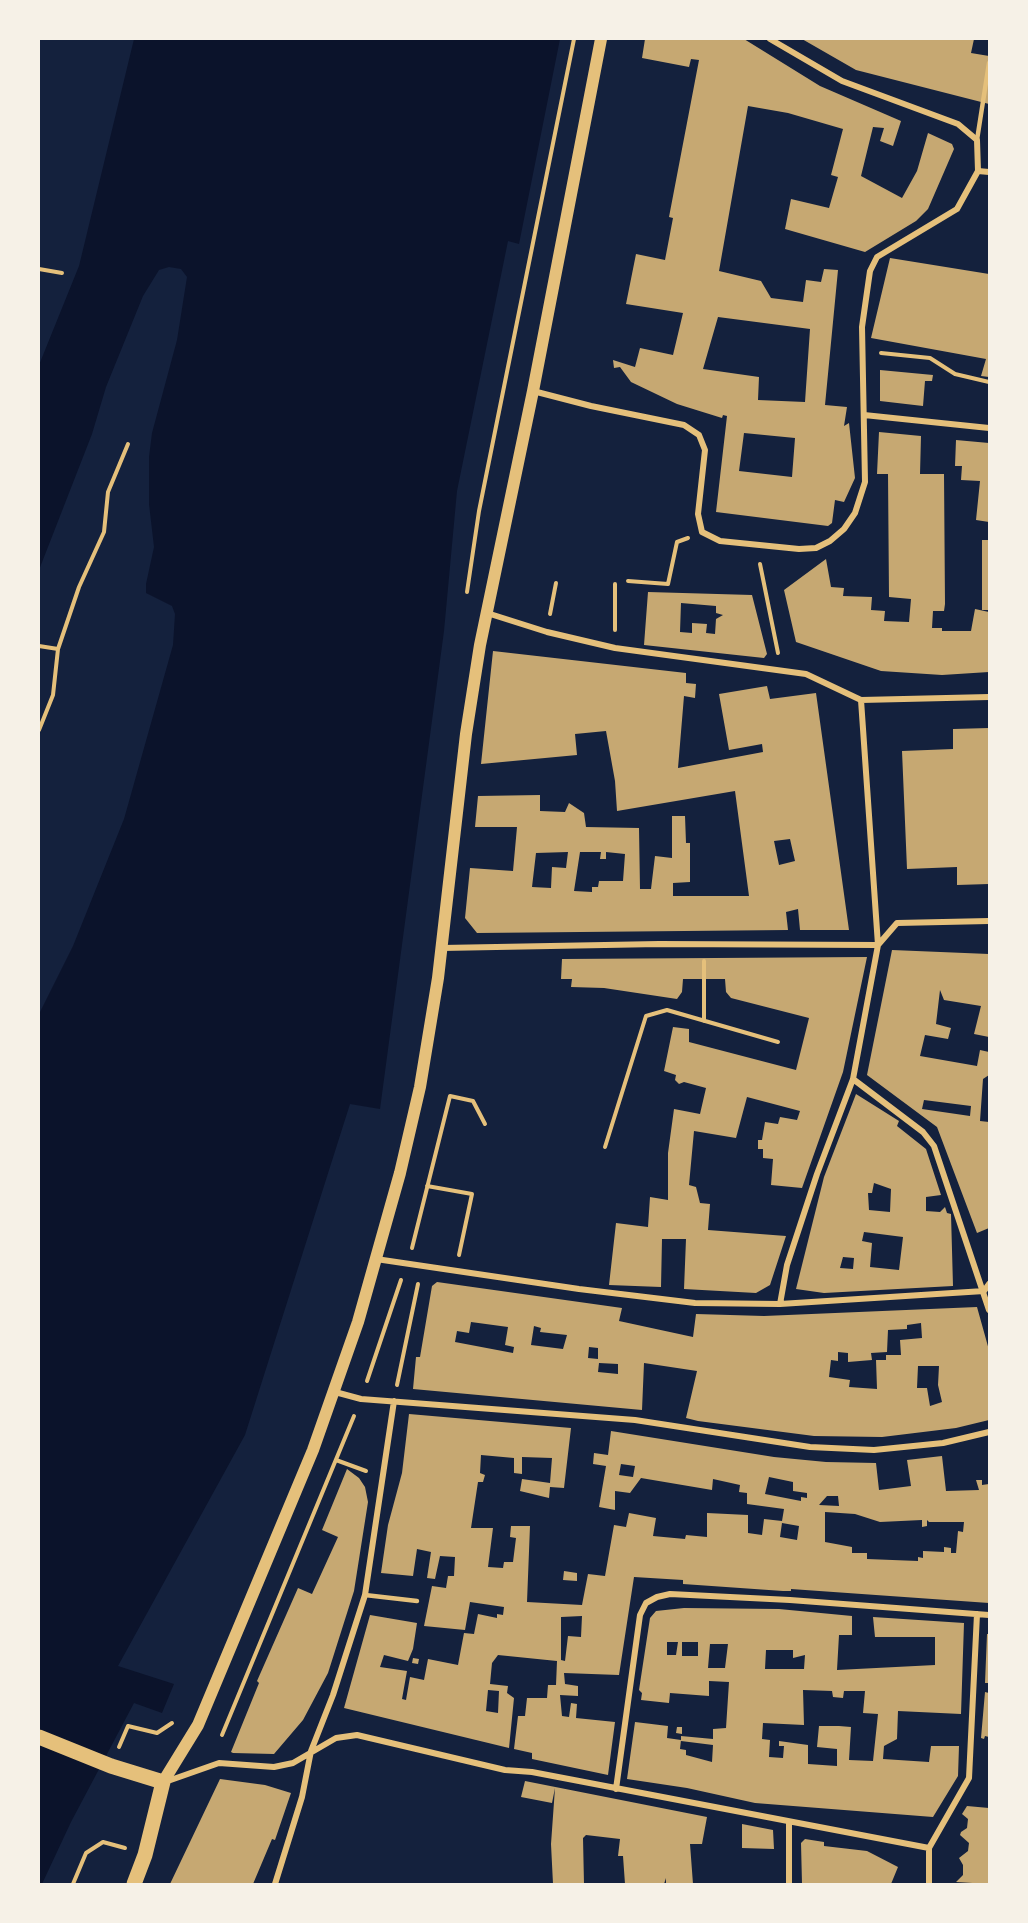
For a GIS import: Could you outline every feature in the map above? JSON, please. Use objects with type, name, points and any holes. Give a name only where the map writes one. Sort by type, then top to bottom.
[{"type":"main road","points":[[134,1884],[145,1855],[163,1782],[198,1725],[335,1392],[376,1259],[420,1087],[442,948],[466,734],[487,613],[533,392],[601,39]]},
{"type":"main road","points":[[39,1737],[111,1766],[163,1782]]},
{"type":"street","points":[[533,392],[684,425],[699,435],[705,450],[698,514],[702,532],[720,541],[816,548],[830,541],[844,529],[855,513],[865,482],[862,327],[870,271],[877,256],[957,209],[978,171],[977,140],[958,124],[842,81],[770,39]]},
{"type":"street","points":[[978,171],[989,172]]},
{"type":"street","points":[[864,415],[989,428]]},
{"type":"street","points":[[487,613],[547,632],[615,648],[806,674],[861,700],[989,697]]},
{"type":"street","points":[[780,1304],[787,1265],[817,1173],[853,1079],[878,945],[861,700]]},
{"type":"street","points":[[442,948],[659,944],[878,945],[897,923],[989,921]]},
{"type":"street","points":[[853,1079],[923,1132],[934,1146],[989,1310]]},
{"type":"street","points":[[376,1259],[579,1289],[695,1303],[780,1304],[984,1291]]},
{"type":"street","points":[[984,1291],[989,1284]]},
{"type":"street","points":[[335,1392],[361,1399],[635,1420],[810,1447],[874,1450],[943,1443],[989,1432]]},
{"type":"street","points":[[276,1884],[302,1797],[311,1751],[333,1695],[365,1594],[394,1401]]},
{"type":"street","points":[[616,1789],[640,1615],[646,1603],[657,1597],[670,1594],[790,1600],[989,1615]]},
{"type":"street","points":[[929,1884],[928,1848],[969,1778],[977,1614]]},
{"type":"street","points":[[163,1782],[219,1762],[274,1767],[293,1763],[336,1738],[357,1735],[505,1770],[532,1772],[928,1848]]},
{"type":"street","points":[[789,1822],[789,1884]]},
{"type":"lane","points":[[977,140],[989,63]]},
{"type":"lane","points":[[365,1594],[417,1601]]},
{"type":"path","points":[[467,593],[480,511],[573,39]]},
{"type":"path","points":[[39,269],[62,273]]},
{"type":"path","points":[[862,350],[930,358],[955,374],[989,382]]},
{"type":"path","points":[[39,730],[53,695],[58,649],[79,587],[104,532],[108,492],[128,444]]},
{"type":"path","points":[[628,582],[668,584],[677,542],[702,532]]},
{"type":"path","points":[[755,544],[782,672]]},
{"type":"path","points":[[547,632],[556,582]]},
{"type":"path","points":[[615,584],[615,648]]},
{"type":"path","points":[[39,646],[58,649]]},
{"type":"path","points":[[704,958],[704,1021]]},
{"type":"path","points":[[605,1148],[646,1016],[667,1010],[778,1042]]},
{"type":"path","points":[[222,1735],[361,1399],[395,1294],[408,1264],[450,1096],[473,1101],[486,1124]]},
{"type":"path","points":[[427,1186],[472,1194],[460,1250]]},
{"type":"path","points":[[394,1401],[421,1266]]},
{"type":"path","points":[[313,1450],[384,1478]]},
{"type":"path","points":[[111,1766],[128,1726],[157,1733],[169,1726],[178,1716]]},
{"type":"path","points":[[73,1884],[86,1853],[103,1842],[145,1855]]},
{"type":"water","points":[[134,39],[560,39],[519,244],[508,241],[457,491],[444,631],[380,1109],[350,1104],[245,1435],[118,1666],[174,1684],[162,1713],[134,1703],[71,1822],[42,1884],[39,1884],[39,1014],[73,946],[124,819],[173,645],[175,614],[172,606],[146,593],[154,547],[149,504],[149,457],[152,433],[177,340],[187,277],[181,269],[169,267],[159,270],[143,296],[106,387],[92,434],[39,570],[39,365],[79,266]]},
{"type":"building","points":[[645,39],[744,39],[820,86],[901,121],[893,146],[880,141],[884,128],[873,127],[861,176],[902,198],[917,171],[928,133],[952,144],[954,149],[928,209],[916,221],[865,252],[785,229],[791,199],[829,208],[838,177],[831,175],[843,129],[788,113],[748,106],[719,271],[761,281],[771,298],[803,302],[806,280],[821,282],[824,269],[838,270],[825,405],[847,407],[844,426],[849,423],[855,478],[844,502],[835,500],[832,523],[828,526],[716,512],[727,416],[723,415],[722,418],[677,404],[631,382],[620,367],[614,368],[613,360],[635,367],[640,348],[673,355],[683,313],[626,304],[636,254],[665,260],[673,218],[669,217],[699,60],[691,59],[689,67],[642,58]],"holes":[[[718,317],[810,329],[805,402],[758,400],[759,377],[703,369]],[[744,433],[795,438],[792,477],[739,471]]]},
{"type":"building","points":[[802,39],[974,39],[971,53],[989,56],[989,104],[856,70]]},
{"type":"building","points":[[890,258],[989,274],[989,377],[981,376],[986,359],[871,338]]},
{"type":"building","points":[[880,370],[933,375],[932,381],[925,381],[923,406],[880,401]]},
{"type":"building","points":[[879,432],[921,436],[920,474],[944,474],[945,604],[944,611],[933,611],[932,628],[942,628],[942,631],[971,631],[975,609],[989,612],[989,672],[942,675],[881,671],[796,642],[784,590],[826,559],[831,587],[844,588],[843,596],[872,597],[871,610],[885,611],[884,621],[909,622],[911,599],[889,597],[888,474],[877,474]]},
{"type":"building","points":[[956,440],[989,443],[989,522],[976,520],[980,481],[961,480],[962,466],[955,466]]},
{"type":"building","points":[[982,540],[989,540],[989,610],[982,610]]},
{"type":"building","points":[[648,592],[752,595],[767,654],[764,658],[644,645]],"holes":[[[681,603],[716,606],[716,613],[723,615],[716,619],[715,634],[706,633],[707,624],[692,623],[692,633],[680,632]]]},
{"type":"building","points":[[493,651],[686,673],[686,683],[696,684],[695,698],[684,696],[678,768],[763,752],[762,744],[729,750],[719,694],[767,686],[770,699],[816,693],[849,930],[800,930],[798,909],[786,912],[788,930],[477,933],[465,918],[470,868],[513,871],[517,827],[475,827],[478,796],[540,795],[540,811],[565,812],[569,803],[584,813],[586,827],[639,828],[640,889],[651,889],[655,856],[672,858],[672,816],[685,816],[686,843],[690,843],[690,882],[673,883],[673,896],[749,896],[735,791],[617,811],[615,781],[606,731],[575,734],[577,755],[481,764]],"holes":[[[790,839],[795,861],[779,865],[774,841]],[[568,852],[566,868],[552,867],[551,888],[532,887],[536,853]],[[580,852],[601,852],[600,859],[606,859],[606,852],[625,854],[623,881],[599,881],[598,887],[592,887],[592,892],[574,891]]]},
{"type":"building","points":[[989,728],[989,884],[957,885],[957,867],[907,869],[902,751],[953,749],[953,729]]},
{"type":"building","points":[[892,950],[989,954],[989,1037],[974,1034],[981,1006],[944,1000],[940,990],[936,1024],[951,1028],[948,1039],[925,1035],[920,1056],[977,1066],[980,1050],[989,1052],[989,1075],[983,1079],[980,1121],[989,1122],[989,1228],[977,1233],[937,1127],[867,1075]],"holes":[[[924,1100],[971,1106],[970,1116],[922,1109]]]},
{"type":"building","points":[[867,957],[843,1072],[802,1188],[771,1185],[773,1159],[763,1158],[763,1149],[758,1149],[758,1140],[762,1140],[765,1122],[778,1124],[780,1117],[797,1120],[800,1111],[747,1097],[736,1138],[694,1131],[689,1185],[696,1187],[700,1203],[710,1204],[708,1230],[786,1236],[770,1285],[756,1293],[684,1289],[686,1239],[662,1239],[661,1287],[609,1285],[616,1223],[648,1227],[650,1197],[668,1200],[668,1153],[674,1109],[700,1114],[706,1088],[684,1082],[679,1084],[675,1080],[676,1075],[664,1071],[673,1027],[689,1029],[689,1042],[796,1070],[809,1018],[731,998],[726,992],[725,979],[683,979],[682,992],[677,999],[604,988],[571,987],[572,979],[561,979],[562,959]]},
{"type":"building","points":[[856,1094],[899,1121],[897,1126],[926,1149],[941,1195],[926,1197],[926,1211],[940,1212],[945,1207],[947,1213],[951,1214],[953,1286],[824,1293],[796,1289],[824,1177]],"holes":[[[874,1183],[891,1189],[890,1212],[869,1210],[868,1193],[872,1193]],[[864,1232],[903,1237],[899,1270],[870,1267],[872,1243],[862,1241]],[[843,1257],[854,1258],[853,1269],[840,1268]]]},
{"type":"building","points":[[437,1282],[622,1308],[619,1321],[693,1337],[696,1314],[764,1316],[977,1307],[989,1350],[989,1420],[956,1428],[882,1437],[814,1436],[698,1421],[686,1418],[697,1371],[644,1363],[642,1410],[413,1389],[416,1357],[420,1357],[432,1286]],"holes":[[[471,1322],[508,1327],[505,1345],[514,1347],[513,1353],[455,1342],[457,1331],[469,1333]],[[921,1323],[922,1338],[900,1340],[901,1355],[886,1355],[886,1360],[876,1360],[877,1389],[849,1387],[850,1380],[829,1377],[831,1360],[838,1361],[838,1352],[848,1353],[848,1362],[872,1360],[871,1353],[887,1352],[888,1330],[907,1329],[907,1325]],[[534,1326],[541,1328],[540,1332],[567,1335],[563,1349],[531,1345]],[[589,1347],[598,1348],[598,1359],[588,1358]],[[599,1363],[618,1364],[618,1374],[598,1372]],[[918,1366],[939,1366],[938,1385],[942,1402],[930,1406],[927,1388],[917,1388]]]},
{"type":"building","points":[[409,1414],[571,1428],[564,1488],[550,1487],[549,1498],[520,1491],[522,1479],[550,1483],[552,1458],[522,1457],[522,1474],[514,1473],[514,1458],[481,1455],[480,1473],[485,1475],[483,1482],[478,1482],[471,1528],[493,1528],[488,1567],[503,1568],[504,1562],[513,1562],[516,1538],[510,1537],[511,1526],[530,1526],[527,1602],[582,1605],[588,1574],[605,1576],[614,1525],[626,1527],[629,1513],[656,1518],[653,1536],[685,1539],[686,1535],[707,1537],[707,1513],[748,1515],[748,1533],[762,1535],[764,1519],[782,1521],[784,1509],[747,1504],[747,1493],[739,1492],[740,1485],[713,1479],[712,1490],[641,1478],[630,1493],[615,1491],[615,1510],[599,1507],[606,1466],[593,1464],[594,1453],[608,1455],[611,1431],[774,1457],[826,1462],[876,1463],[879,1490],[911,1486],[907,1460],[942,1456],[946,1491],[979,1490],[976,1480],[982,1480],[982,1485],[989,1484],[989,1603],[683,1584],[683,1580],[634,1577],[619,1675],[564,1673],[565,1684],[578,1686],[578,1696],[560,1695],[562,1716],[569,1717],[571,1703],[577,1704],[576,1718],[615,1722],[608,1775],[532,1759],[532,1753],[514,1749],[518,1716],[525,1716],[527,1698],[547,1698],[548,1685],[556,1685],[557,1661],[498,1655],[492,1663],[490,1684],[508,1686],[507,1693],[514,1698],[509,1748],[344,1708],[370,1615],[417,1623],[413,1649],[408,1661],[384,1655],[380,1667],[407,1671],[402,1699],[406,1700],[410,1677],[424,1680],[428,1659],[458,1665],[464,1633],[474,1634],[478,1614],[497,1618],[497,1614],[503,1615],[504,1607],[470,1602],[465,1630],[424,1626],[432,1586],[446,1588],[448,1576],[454,1576],[455,1557],[440,1556],[435,1579],[427,1578],[431,1552],[417,1549],[413,1576],[381,1573],[388,1525],[402,1473]],"holes":[[[621,1464],[635,1466],[633,1477],[619,1475]],[[769,1477],[793,1482],[793,1491],[807,1493],[807,1498],[801,1497],[801,1501],[765,1494]],[[827,1496],[838,1496],[839,1506],[819,1505]],[[825,1512],[855,1514],[880,1522],[922,1520],[922,1527],[927,1526],[927,1520],[929,1522],[964,1522],[963,1532],[958,1531],[956,1553],[951,1553],[951,1548],[944,1547],[944,1552],[923,1551],[923,1558],[918,1557],[918,1561],[867,1559],[867,1553],[852,1553],[852,1547],[825,1542]],[[782,1523],[799,1526],[797,1540],[780,1537]],[[582,1616],[581,1637],[568,1636],[565,1661],[561,1660],[561,1617]],[[488,1690],[499,1691],[498,1713],[486,1711]]]},
{"type":"building","points":[[347,1469],[359,1478],[365,1487],[368,1502],[354,1591],[328,1673],[303,1720],[274,1754],[233,1753],[231,1752],[259,1683],[257,1681],[298,1588],[312,1594],[338,1537],[322,1530]]},
{"type":"building","points":[[564,1571],[577,1573],[577,1581],[563,1580]]},
{"type":"building","points":[[684,1608],[779,1609],[852,1616],[852,1635],[839,1635],[837,1670],[935,1665],[935,1637],[875,1637],[873,1617],[964,1623],[961,1714],[898,1711],[897,1739],[884,1746],[883,1759],[929,1762],[931,1746],[959,1746],[958,1776],[933,1817],[755,1803],[687,1788],[627,1779],[635,1722],[668,1726],[667,1738],[681,1740],[681,1736],[713,1739],[713,1729],[726,1728],[729,1682],[709,1681],[709,1696],[670,1693],[669,1703],[641,1700],[642,1693],[639,1690],[650,1618],[656,1611]],"holes":[[[667,1642],[678,1642],[676,1655],[667,1655]],[[682,1642],[698,1642],[698,1656],[682,1656]],[[710,1644],[728,1644],[725,1668],[708,1668]],[[766,1650],[793,1650],[793,1658],[805,1655],[804,1669],[765,1669]],[[803,1690],[832,1691],[833,1697],[843,1698],[844,1691],[865,1691],[863,1713],[878,1714],[873,1761],[849,1760],[851,1727],[839,1726],[819,1726],[817,1747],[837,1749],[837,1766],[808,1764],[808,1745],[779,1741],[779,1746],[784,1746],[783,1758],[769,1757],[770,1740],[762,1739],[763,1723],[804,1725]],[[681,1741],[713,1745],[712,1762],[686,1755],[686,1750],[680,1749]]]},
{"type":"building","points":[[987,1634],[989,1634],[989,1683],[985,1683]]},
{"type":"building","points":[[413,1658],[419,1659],[418,1664],[412,1663]]},
{"type":"building","points":[[985,1692],[989,1693],[989,1737],[985,1736],[984,1739],[981,1738]]},
{"type":"building","points":[[677,1727],[682,1727],[682,1734],[676,1733]]},
{"type":"building","points":[[220,1779],[265,1785],[291,1793],[275,1840],[272,1839],[253,1884],[170,1884]]},
{"type":"building","points":[[525,1781],[707,1817],[702,1844],[690,1844],[693,1884],[666,1884],[666,1878],[664,1884],[625,1884],[623,1856],[618,1856],[620,1839],[586,1835],[583,1838],[584,1884],[553,1884],[551,1844],[555,1788],[552,1803],[521,1797]]},
{"type":"building","points":[[967,1806],[989,1808],[989,1884],[956,1882],[963,1875],[963,1865],[959,1858],[968,1851],[969,1843],[960,1835],[967,1828],[968,1819],[962,1814]]},
{"type":"building","points":[[742,1824],[773,1830],[774,1849],[742,1848]]},
{"type":"building","points":[[805,1839],[824,1842],[824,1846],[867,1851],[898,1867],[891,1884],[802,1884],[801,1843]]}]
